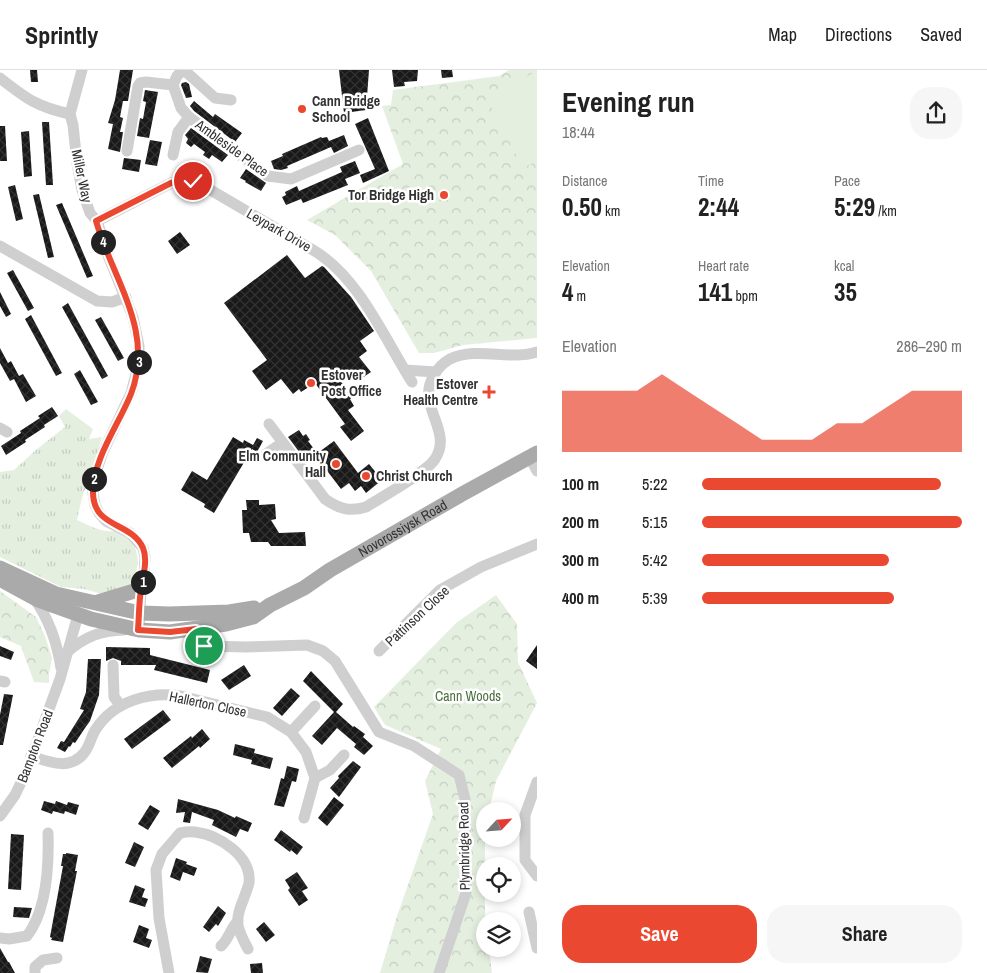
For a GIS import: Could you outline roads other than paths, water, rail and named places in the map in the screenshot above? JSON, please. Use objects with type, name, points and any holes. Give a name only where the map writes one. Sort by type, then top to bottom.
[{"type":"main road","name":"Novorossiysk Road","points":[[0,568],[136,630],[170,632],[226,624],[252,617],[464,493],[535,461]]},
{"type":"main road","name":"Novorossiysk Road","points":[[0,577],[5,582],[34,598],[140,613],[229,612],[270,605]]},
{"type":"main road","points":[[85,606],[141,590]]},
{"type":"street","name":"Miller Way","points":[[82,70],[70,114],[82,190],[126,297],[137,332],[139,364],[131,393],[103,452],[94,478],[93,493],[95,505],[106,521],[130,533],[143,548],[145,566],[140,613],[136,630]]},
{"type":"street","points":[[127,152],[140,83],[174,85],[177,76],[183,70],[215,98],[231,100]]},
{"type":"street","points":[[0,78],[34,104],[70,114]]},
{"type":"street","name":"Ambleside Place","points":[[174,85],[181,108],[189,117],[268,176],[291,179],[359,150]]},
{"type":"street","name":"Ambleside Place","points":[[173,155],[178,132],[189,117]]},
{"type":"street","name":"Leypark Drive","points":[[96,221],[171,183],[186,180],[198,183],[320,254],[337,266],[361,298],[412,382]]},
{"type":"street","points":[[0,246],[97,301],[112,302],[126,297]]},
{"type":"street","points":[[269,424],[325,499],[338,507],[357,510],[366,507],[415,476],[437,457],[440,435],[428,397],[430,382],[443,364],[451,358],[462,356],[488,354],[525,356],[537,352]]},
{"type":"street","points":[[405,370],[436,372]]},
{"type":"street","points":[[266,454],[282,443]]},
{"type":"street","name":"Pattinson Close","points":[[379,651],[440,590],[481,567],[537,544]]},
{"type":"street","points":[[34,598],[43,610],[55,637],[62,672]]},
{"type":"street","name":"Bampton Road","points":[[0,816],[15,795],[31,756],[85,606]]},
{"type":"street","name":"Plymbridge Road","points":[[196,629],[200,642],[204,646],[307,645],[323,651],[335,661],[348,679],[379,732],[414,746],[459,775],[464,799],[466,893],[439,973]]},
{"type":"street","points":[[67,652],[87,637],[101,632],[136,630]]},
{"type":"street","points":[[113,665],[114,697],[121,706]]},
{"type":"street","name":"Hallerton Close","points":[[31,756],[60,764],[78,759],[85,752],[96,728],[112,712],[140,697],[169,694],[267,717],[291,732],[306,752],[315,778]]},
{"type":"street","points":[[291,732],[315,706]]},
{"type":"street","points":[[304,818],[315,778],[330,770],[344,755]]},
{"type":"street","points":[[537,782],[525,815],[526,860],[537,876]]},
{"type":"street","points":[[169,973],[159,918],[156,870],[162,854],[180,833],[194,832],[213,836],[237,852],[248,870],[249,884],[237,914],[238,932],[248,949]]},
{"type":"street","points":[[0,938],[9,939],[27,936],[38,918],[49,867],[48,833]]},
{"type":"street","points":[[529,912],[537,948]]},
{"type":"street","points":[[221,946],[228,940],[230,930],[238,921]]},
{"type":"street","points":[[35,973],[35,967],[43,960],[57,958]]},
{"type":"place","name":"Cann Bridge School","points":[[302,109]]},
{"type":"place","name":"Tor Bridge High","points":[[444,195]]},
{"type":"place","name":"Estover Post Office","points":[[311,383]]},
{"type":"place","name":"Estover Health Centre","points":[[489,392]]},
{"type":"place","name":"Elm Community Hall","points":[[336,464]]},
{"type":"place","name":"Christ Church","points":[[366,476]]},
{"type":"park label","name":"Cann Woods","points":[[468,696]]}]
